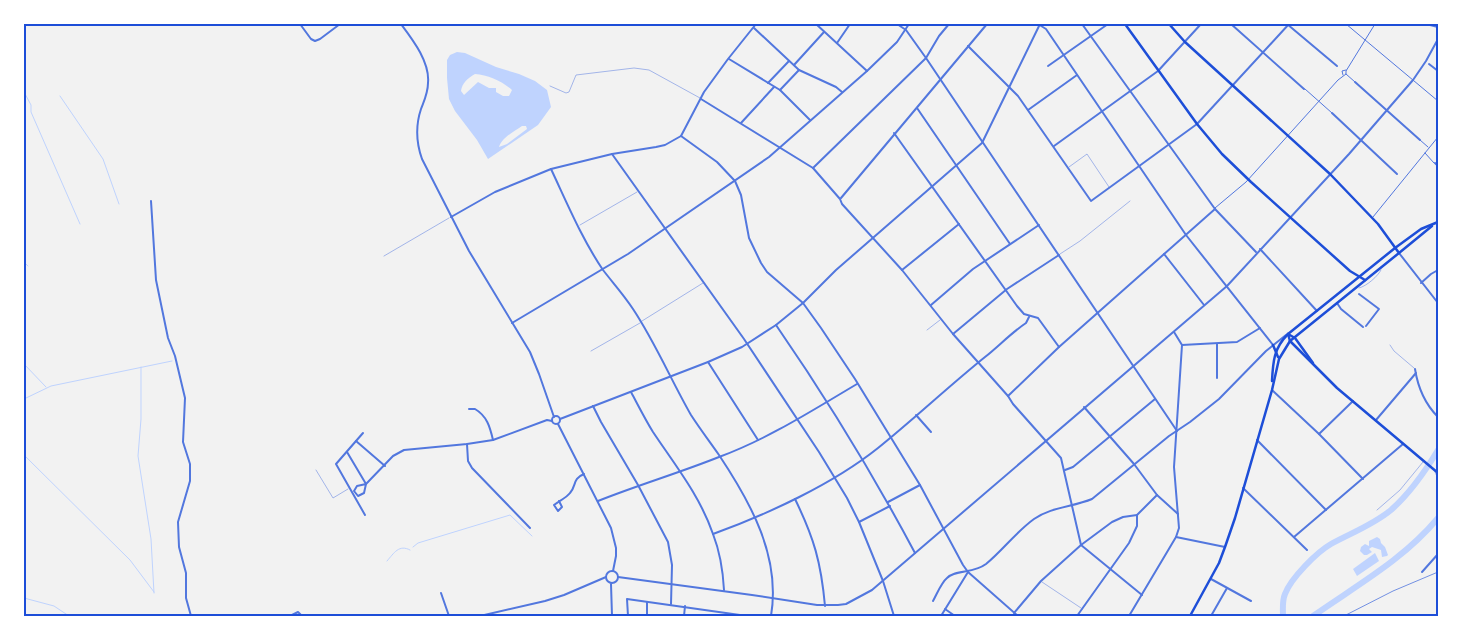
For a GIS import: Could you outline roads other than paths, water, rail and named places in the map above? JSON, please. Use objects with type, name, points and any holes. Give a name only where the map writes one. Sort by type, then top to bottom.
[{"type":"main road","points":[[1125,24],[1197,124],[1222,154],[1248,180],[1350,271],[1365,280]]},
{"type":"main road","points":[[1169,24],[1185,42],[1330,174],[1372,218],[1399,253]]},
{"type":"main road","points":[[1272,390],[1273,359],[1276,350],[1288,334],[1415,233],[1438,222]]},
{"type":"main road","points":[[1278,359],[1290,342],[1434,224]]},
{"type":"main road","points":[[1350,271],[1350,283]]},
{"type":"main road","points":[[1288,334],[1295,338],[1316,367]]},
{"type":"main road","points":[[1288,334],[1290,342],[1316,367],[1438,473]]},
{"type":"main road","points":[[1190,616],[1211,578],[1225,547],[1272,390],[1278,359],[1273,345]]},
{"type":"street","points":[[300,24],[311,39],[315,41],[340,24]]},
{"type":"street","points":[[402,24],[427,71],[428,83],[416,130],[418,149],[451,217],[527,347],[554,417],[552,421]]},
{"type":"street","points":[[451,217],[495,192],[551,169],[612,154],[656,148],[681,136],[701,99],[728,59],[756,24]]},
{"type":"street","points":[[816,24],[867,70]]},
{"type":"street","points":[[836,43],[850,24]]},
{"type":"street","points":[[897,24],[906,30],[926,58],[1177,431]]},
{"type":"street","points":[[512,323],[603,269],[666,228],[780,148],[897,42],[909,24]]},
{"type":"street","points":[[813,168],[926,58],[939,36],[949,24]]},
{"type":"street","points":[[840,199],[987,24]]},
{"type":"street","points":[[558,424],[560,419],[671,377],[747,344],[776,325],[803,303],[836,270],[982,143],[1039,24],[1046,29],[1186,235],[1273,345]]},
{"type":"street","points":[[1082,24],[1215,209],[1257,253]]},
{"type":"street","points":[[1048,66],[1108,24]]},
{"type":"street","points":[[1054,146],[1158,71],[1201,24]]},
{"type":"street","points":[[1231,24],[1398,174]]},
{"type":"street","points":[[968,46],[1009,87],[1028,110],[1091,201],[1197,124],[1288,24],[1337,66],[1343,75]]},
{"type":"street","points":[[1346,24],[1438,101]]},
{"type":"street","points":[[1375,24],[1346,71],[1346,74],[1429,148]]},
{"type":"street","points":[[1426,24],[1438,26]]},
{"type":"street","points":[[753,28],[799,70],[836,87],[842,92]]},
{"type":"street","points":[[794,65],[824,32]]},
{"type":"street","points":[[618,577],[825,606],[852,601],[872,590],[1227,286],[1361,140],[1413,80],[1438,39]]},
{"type":"street","points":[[728,59],[780,90],[810,120]]},
{"type":"street","points":[[768,83],[790,61]]},
{"type":"street","points":[[1429,64],[1438,71]]},
{"type":"street","points":[[780,90],[799,70]]},
{"type":"street","points":[[1008,396],[1059,347],[1248,180],[1318,101],[1346,74]]},
{"type":"street","points":[[1028,110],[1077,75]]},
{"type":"street","points":[[741,124],[774,87]]},
{"type":"street","points":[[701,99],[813,168],[1061,458],[1081,544],[1142,595]]},
{"type":"street","points":[[916,107],[1010,244]]},
{"type":"street","points":[[894,133],[1021,310],[1029,316],[1038,318],[1059,347]]},
{"type":"street","points":[[681,136],[717,162],[735,181],[742,195],[749,238],[767,272],[803,303],[857,383],[920,485],[968,572],[1018,616]]},
{"type":"street","points":[[1372,218],[1438,137]]},
{"type":"street","points":[[1424,153],[1438,166]]},
{"type":"street","points":[[612,154],[666,228],[798,418],[859,522],[883,581],[894,616]]},
{"type":"street","points":[[551,169],[578,226],[603,269],[641,322],[693,417],[720,457],[756,518],[763,533],[772,576],[774,598],[771,616]]},
{"type":"street","points":[[151,201],[156,280],[166,331],[175,356],[185,398],[183,442],[190,464],[190,481],[178,522],[179,547],[186,573],[186,598],[190,616]]},
{"type":"street","points":[[902,270],[959,224]]},
{"type":"street","points":[[931,305],[985,260],[1038,225]]},
{"type":"street","points":[[1260,249],[1317,311]]},
{"type":"street","points":[[1399,253],[1438,303]]},
{"type":"street","points":[[1164,254],[1204,306]]},
{"type":"street","points":[[954,334],[1007,289],[1059,255]]},
{"type":"street","points":[[1421,283],[1438,270]]},
{"type":"street","points":[[1337,303],[1341,310],[1364,326],[1379,310],[1360,294]]},
{"type":"street","points":[[714,534],[756,518],[795,499],[863,459],[1026,323],[1029,316]]},
{"type":"street","points":[[776,325],[828,401],[888,502],[915,553]]},
{"type":"street","points":[[1182,345],[1241,341],[1260,328]]},
{"type":"street","points":[[1129,616],[1176,537],[1179,528],[1174,467],[1182,345],[1173,332]]},
{"type":"street","points":[[933,601],[946,578],[959,572],[976,570],[986,564],[1034,519],[1043,514],[1092,499],[1219,398],[1273,345],[1288,334]]},
{"type":"street","points":[[1217,344],[1217,378]]},
{"type":"street","points":[[708,362],[758,440]]},
{"type":"street","points":[[1415,369],[1423,399],[1438,417]]},
{"type":"street","points":[[1376,420],[1416,374]]},
{"type":"street","points":[[598,501],[720,457],[758,440],[857,383]]},
{"type":"street","points":[[1272,390],[1363,479]]},
{"type":"street","points":[[631,392],[653,431],[681,471],[702,508],[714,534],[724,591]]},
{"type":"street","points":[[1065,470],[1073,467],[1156,399]]},
{"type":"street","points":[[1319,434],[1353,401]]},
{"type":"street","points":[[594,406],[668,542],[672,565],[671,604]]},
{"type":"street","points":[[1084,407],[1134,464],[1158,495],[1178,514]]},
{"type":"street","points":[[469,409],[475,409],[482,414],[488,423],[493,440]]},
{"type":"street","points":[[916,415],[931,432]]},
{"type":"street","points":[[554,417],[557,416],[560,419]]},
{"type":"street","points":[[353,491],[357,486],[366,484],[393,456],[404,450],[493,440],[547,420],[552,421],[558,424],[611,528],[616,556],[613,571]]},
{"type":"street","points":[[347,452],[366,484],[366,490],[362,495],[356,494],[350,488],[336,464],[362,433]]},
{"type":"street","points":[[1257,440],[1326,510]]},
{"type":"street","points":[[356,441],[385,466]]},
{"type":"street","points":[[467,444],[468,462],[472,468],[530,528]]},
{"type":"street","points":[[1294,537],[1403,444]]},
{"type":"street","points":[[559,501],[570,493],[576,478],[584,474]]},
{"type":"street","points":[[888,502],[920,485]]},
{"type":"street","points":[[1243,488],[1307,550]]},
{"type":"street","points":[[353,491],[365,515]]},
{"type":"street","points":[[1014,613],[1041,581],[1081,544],[1112,522],[1123,517],[1137,515],[1158,495]]},
{"type":"street","points":[[795,499],[816,550],[822,573],[825,606]]},
{"type":"street","points":[[859,522],[890,506]]},
{"type":"street","points":[[1077,616],[1111,570],[1134,533],[1137,526],[1137,515]]},
{"type":"street","points":[[1176,537],[1225,547]]},
{"type":"street","points":[[1422,572],[1438,554]]},
{"type":"street","points":[[480,616],[564,595],[606,577],[608,572],[613,571]]},
{"type":"street","points":[[613,571],[616,572],[618,577]]},
{"type":"street","points":[[941,616],[968,572]]},
{"type":"street","points":[[606,577],[606,580],[611,583]]},
{"type":"street","points":[[611,583],[618,577]]},
{"type":"street","points":[[1211,578],[1251,601]]},
{"type":"street","points":[[611,583],[612,616]]},
{"type":"street","points":[[1211,616],[1227,588]]},
{"type":"street","points":[[441,593],[449,616]]},
{"type":"street","points":[[628,616],[627,599],[747,616]]},
{"type":"street","points":[[647,602],[647,616]]},
{"type":"street","points":[[684,616],[685,606]]},
{"type":"street","points":[[945,609],[954,616]]},
{"type":"street","points":[[290,616],[298,612],[302,616]]},
{"type":"lane","points":[[1425,60],[1429,64]]},
{"type":"lane","points":[[550,86],[566,93],[569,92],[576,75],[634,68],[649,70],[701,99]]},
{"type":"lane","points":[[1068,168],[1087,154],[1109,187]]},
{"type":"lane","points":[[578,226],[638,191]]},
{"type":"lane","points":[[1059,255],[1080,241],[1130,201]]},
{"type":"lane","points":[[384,256],[451,217]]},
{"type":"lane","points":[[1355,288],[1364,286],[1380,273],[1381,268]]},
{"type":"lane","points":[[591,351],[704,283]]},
{"type":"lane","points":[[927,330],[942,318]]},
{"type":"lane","points":[[1390,346],[1415,369]]},
{"type":"lane","points":[[1377,510],[1400,490],[1424,462]]},
{"type":"lane","points":[[316,470],[333,498],[350,488]]},
{"type":"lane","points":[[1435,470],[1438,479]]},
{"type":"lane","points":[[1041,581],[1082,609]]},
{"type":"water","points":[[457,52],[465,53],[535,81],[547,90],[551,107],[538,125],[488,159],[477,140],[455,111],[449,99],[447,60],[450,55]],"holes":[[[475,74],[490,77],[504,84],[512,90],[509,96],[503,96],[496,92],[496,88],[489,88],[478,82],[464,95],[461,91],[463,86]],[[522,126],[526,126],[527,129],[507,144],[499,147],[505,138]]]},
{"type":"water","points":[[1377,537],[1385,547],[1388,555],[1382,557],[1381,550],[1372,547],[1369,549],[1372,552],[1364,555],[1360,551],[1361,547],[1365,544],[1369,546],[1369,541]]},
{"type":"water","points":[[1375,553],[1379,561],[1357,576],[1353,569]]},
{"type":"waterway","points":[[24,92],[80,224]]},
{"type":"waterway","points":[[60,96],[103,159],[119,204]]},
{"type":"waterway","points":[[24,262],[28,266]]},
{"type":"waterway","points":[[24,399],[51,386],[172,361]]},
{"type":"waterway","points":[[24,364],[46,387]]},
{"type":"waterway","points":[[141,367],[141,419],[138,456],[151,539],[154,593]]},
{"type":"waterway","points":[[1283,616],[1285,594],[1305,566],[1331,544],[1391,510],[1416,482],[1438,450]]},
{"type":"waterway","points":[[24,455],[130,560],[154,592]]},
{"type":"waterway","points":[[413,547],[418,543],[510,515],[532,536]]},
{"type":"waterway","points":[[1313,616],[1395,559],[1410,547],[1438,518]]},
{"type":"waterway","points":[[387,561],[394,552],[400,549],[406,548],[410,550]]},
{"type":"waterway","points":[[24,598],[54,606],[69,616]]},
{"type":"railway","points":[[1344,616],[1393,591],[1438,572]]}]
